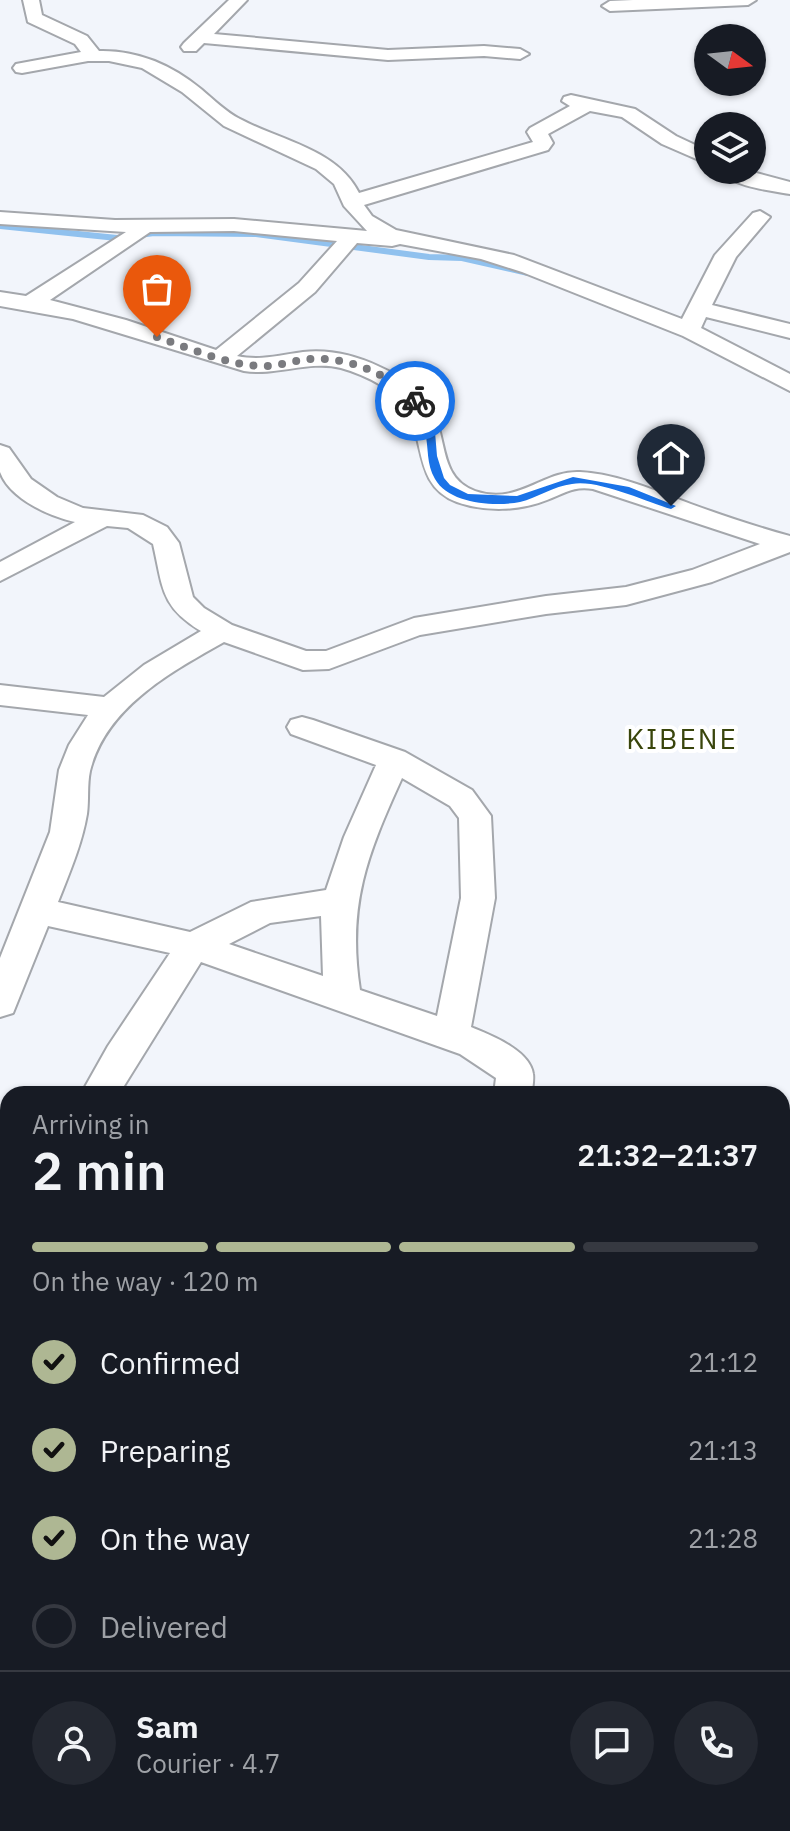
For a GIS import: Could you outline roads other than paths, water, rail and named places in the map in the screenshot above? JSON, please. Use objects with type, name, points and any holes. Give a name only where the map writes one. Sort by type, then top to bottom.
[{"type":"street","points":[[31,0],[30,11],[34,18],[81,40],[93,55]]},
{"type":"street","points":[[161,69],[202,38],[239,0]]},
{"type":"street","points":[[610,6],[748,0]]},
{"type":"street","points":[[202,38],[388,55],[484,51],[520,54]]},
{"type":"street","points":[[22,68],[93,55],[126,57],[161,69],[228,121],[308,157],[334,173],[341,179],[358,214],[370,225],[389,234],[498,257],[694,319],[790,331]]},
{"type":"street","points":[[351,202],[541,146],[543,143],[537,132],[579,102],[640,118],[669,140],[694,152]]},
{"type":"street","points":[[766,183],[790,188]]},
{"type":"street","points":[[694,319],[726,255],[760,217]]},
{"type":"street","points":[[0,218],[68,224],[234,225],[421,242]]},
{"type":"street","points":[[0,325],[134,236],[145,225]]},
{"type":"street","points":[[220,358],[308,287],[351,237]]},
{"type":"street","points":[[0,299],[82,313],[220,358],[258,366],[324,358],[360,366],[407,392],[418,405],[430,432],[432,456],[439,478],[447,487],[466,496],[487,500],[518,499],[536,495],[564,481],[583,480],[625,489],[788,544]]},
{"type":"street","points":[[694,319],[728,346],[790,384]]},
{"type":"street","points":[[0,453],[22,484],[48,503],[78,515],[134,521],[158,533],[166,543],[180,600],[194,614],[222,631],[295,659],[320,662],[414,627],[546,605],[626,596],[676,584],[788,544]]},
{"type":"street","points":[[0,573],[102,518]]},
{"type":"street","points":[[0,1003],[71,818],[73,776],[83,745],[109,708],[157,671],[222,631]]},
{"type":"street","points":[[0,695],[109,708]]},
{"type":"street","points":[[302,727],[394,760],[461,798],[475,816],[478,898],[451,1036]]},
{"type":"street","points":[[344,999],[337,954],[342,900],[357,847],[394,760]]},
{"type":"street","points":[[105,1086],[192,947],[263,911],[342,900]]},
{"type":"street","points":[[36,911],[112,924],[260,967],[451,1036],[505,1062],[515,1073],[514,1086]]},
{"type":"waterway","points":[[0,226],[117,238],[154,233],[256,234],[429,257],[462,258],[528,273]]},
{"type":"district","name":"KIBENE","points":[[682,738]]}]
